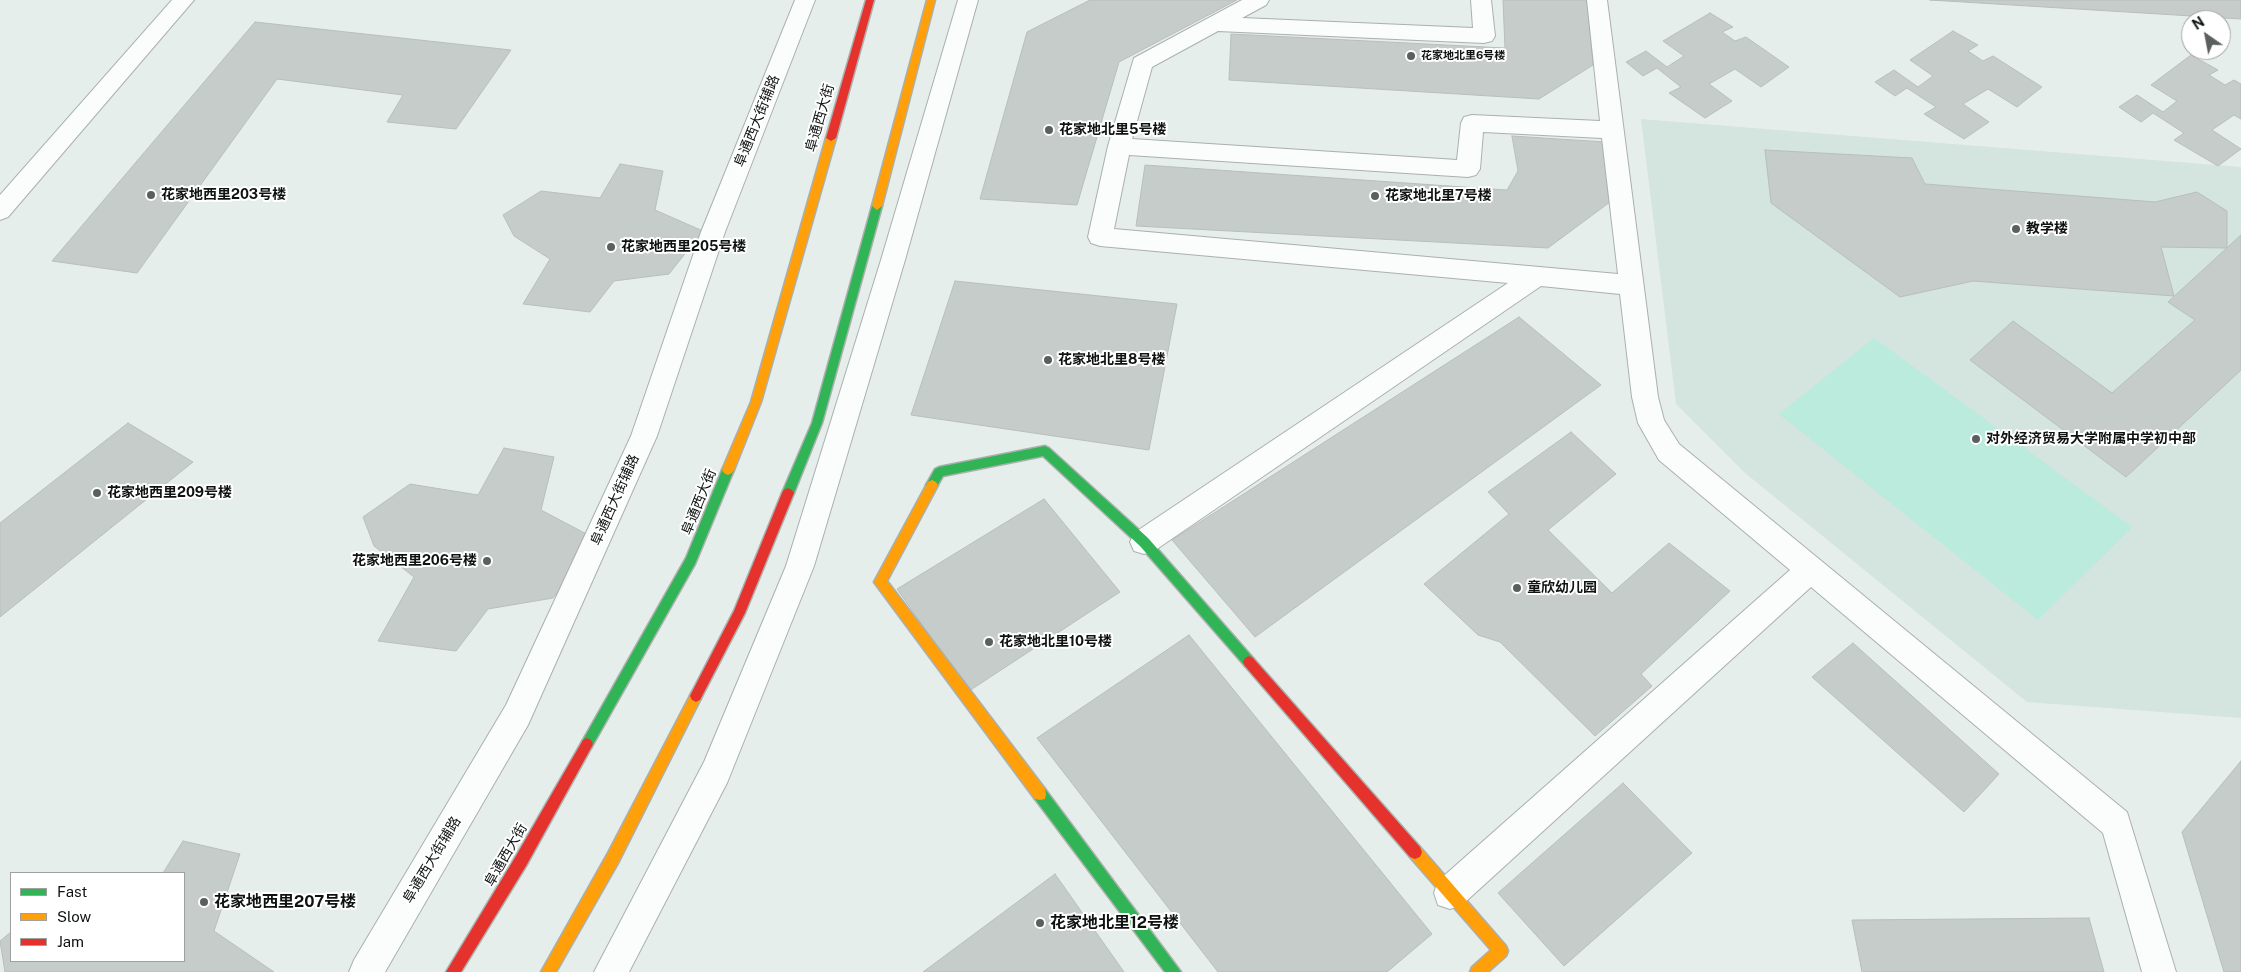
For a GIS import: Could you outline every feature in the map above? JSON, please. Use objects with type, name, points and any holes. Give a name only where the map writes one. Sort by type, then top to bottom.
[{"type":"main road","name":"阜通西大街","points":[[453,972],[520,861],[691,560],[756,402],[870,0]]},
{"type":"main road","points":[[548,972],[613,858],[739,613],[817,423],[862,264],[931,0]]},
{"type":"main road","points":[[1174,972],[880,582],[939,472],[1045,451],[1144,542],[1501,951],[1477,972]]},
{"type":"street","points":[[0,211],[184,0]]},
{"type":"street","name":"阜通西大街辅路","points":[[366,972],[517,715],[644,436],[713,232],[805,0]]},
{"type":"street","points":[[611,972],[716,772],[800,566],[893,260],[968,0]]},
{"type":"street","points":[[1259,0],[1142,63],[1119,146],[1100,237],[1631,285]]},
{"type":"street","points":[[1214,24],[1484,36],[1481,0]]},
{"type":"street","points":[[1597,0],[1645,397],[1651,423],[1669,452],[2116,823],[2159,972]]},
{"type":"street","points":[[1119,146],[1468,169],[1472,123],[1612,130]]},
{"type":"street","points":[[1144,542],[1538,276]]},
{"type":"street","points":[[1450,893],[1811,569]]},
{"type":"shaded area","name":"对外经济贸易大学附属中学初中部","points":[[1641,119],[2241,167],[2241,718],[2027,702],[1745,473],[1676,404]]},
{"type":"green space","points":[[1874,338],[2132,527],[2038,620],[1779,414]]},
{"type":"building","name":"花家地北里5号楼","points":[[1090,0],[1237,0],[1119,62],[1077,205],[980,199],[1027,32]]},
{"type":"building","name":"花家地北里6号楼","points":[[1503,0],[1587,0],[1593,65],[1539,99],[1229,80],[1231,34],[1505,48]]},
{"type":"building","points":[[1930,0],[2241,0],[2241,19],[2231,18],[2231,10],[2181,10],[2181,15]]},
{"type":"building","points":[[1710,13],[1733,27],[1722,32],[1735,41],[1746,37],[1789,67],[1761,87],[1735,69],[1709,84],[1732,101],[1705,118],[1669,93],[1681,87],[1657,68],[1643,76],[1626,62],[1646,51],[1667,67],[1684,56],[1663,41]]},
{"type":"building","name":"花家地西里203号楼","points":[[255,22],[511,50],[456,129],[387,122],[403,95],[277,79],[137,273],[52,261]]},
{"type":"building","points":[[1953,31],[1978,45],[1968,51],[1983,61],[1993,56],[2042,87],[2017,107],[1988,89],[1963,104],[1989,122],[1964,139],[1924,114],[1936,107],[1907,88],[1895,96],[1875,82],[1894,70],[1918,87],[1933,76],[1910,60]]},
{"type":"building","points":[[2184,60],[2200,60],[2218,70],[2209,75],[2225,85],[2234,80],[2241,84],[2241,119],[2234,115],[2212,130],[2241,149],[2218,166],[2174,140],[2184,133],[2153,113],[2141,122],[2119,107],[2137,95],[2163,112],[2177,101],[2151,85]]},
{"type":"building","name":"花家地北里7号楼","points":[[1512,136],[1606,142],[1610,202],[1548,248],[1136,226],[1145,165],[1507,190],[1518,171]]},
{"type":"building","name":"教学楼","points":[[1765,150],[1912,158],[1925,184],[2155,202],[2197,192],[2227,211],[2227,248],[2161,247],[2174,296],[1973,281],[1900,297],[1771,203]]},
{"type":"building","name":"花家地西里205号楼","points":[[620,164],[663,171],[655,210],[703,231],[669,274],[614,281],[590,312],[523,304],[550,259],[514,236],[503,215],[541,191],[600,198]]},
{"type":"building","points":[[2241,235],[2241,370],[2126,477],[1970,360],[2013,321],[2112,393],[2195,320],[2168,302]]},
{"type":"building","name":"花家地北里8号楼","points":[[955,281],[1177,304],[1149,450],[911,415]]},
{"type":"building","points":[[1519,317],[1601,385],[1255,637],[1172,540]]},
{"type":"building","name":"花家地西里209号楼","points":[[128,423],[193,462],[0,617],[0,523]]},
{"type":"building","name":"童欣幼儿园","points":[[1571,432],[1616,474],[1548,530],[1612,593],[1669,543],[1730,591],[1641,674],[1652,686],[1595,736],[1500,642],[1478,635],[1424,584],[1509,514],[1488,492]]},
{"type":"building","name":"花家地西里206号楼","points":[[504,448],[554,457],[541,510],[596,539],[553,598],[488,609],[456,651],[378,641],[414,577],[374,546],[363,517],[410,484],[478,495]]},
{"type":"building","name":"花家地北里10号楼","points":[[1044,499],[1120,592],[969,691],[897,589]]},
{"type":"building","points":[[1189,635],[1432,934],[1387,972],[1218,972],[1037,738]]},
{"type":"building","points":[[1853,643],[1999,774],[1964,812],[1812,677]]},
{"type":"building","points":[[2241,761],[2241,972],[2224,972],[2182,832]]},
{"type":"building","points":[[1623,783],[1692,853],[1564,966],[1498,893]]},
{"type":"building","name":"花家地西里207号楼","points":[[183,841],[240,854],[214,931],[274,972],[5,972],[0,941],[10,933],[10,962],[185,962],[185,872],[164,872]]},
{"type":"building","name":"花家地北里12号楼","points":[[1055,874],[1124,972],[923,972]]},
{"type":"building","points":[[2089,918],[2104,972],[1862,972],[1852,920]]},
{"type":"traffic: fast","points":[[788,493],[817,423],[877,206]]},
{"type":"traffic: fast","points":[[932,485],[939,472],[1045,451],[1144,542],[1249,662]]},
{"type":"traffic: fast","points":[[587,744],[691,560],[728,470]]},
{"type":"traffic: fast","points":[[1040,794],[1174,972]]},
{"type":"traffic: slow","points":[[877,206],[931,0]]},
{"type":"traffic: slow","points":[[728,470],[756,402],[831,138]]},
{"type":"traffic: slow","points":[[932,485],[880,582],[1040,794]]},
{"type":"traffic: slow","points":[[548,972],[613,858],[696,696]]},
{"type":"traffic: slow","points":[[1415,852],[1501,951],[1477,972]]},
{"type":"traffic: jam","points":[[831,138],[870,0]]},
{"type":"traffic: jam","points":[[696,696],[739,613],[788,493]]},
{"type":"traffic: jam","points":[[1249,662],[1415,852]]},
{"type":"traffic: jam","points":[[453,972],[521,861],[587,744]]},
{"type":"place","name":"花家地北里6号楼","points":[[1411,56]]},
{"type":"place","name":"花家地北里5号楼","points":[[1049,130]]},
{"type":"place","name":"花家地西里203号楼","points":[[151,195]]},
{"type":"place","name":"花家地北里7号楼","points":[[1375,196]]},
{"type":"place","name":"教学楼","points":[[2016,229]]},
{"type":"place","name":"花家地西里205号楼","points":[[611,247]]},
{"type":"place","name":"花家地北里8号楼","points":[[1048,360]]},
{"type":"place","name":"对外经济贸易大学附属中学初中部","points":[[1976,439]]},
{"type":"place","name":"花家地西里209号楼","points":[[97,493]]},
{"type":"place","name":"花家地西里206号楼","points":[[487,561]]},
{"type":"place","name":"童欣幼儿园","points":[[1517,588]]},
{"type":"place","name":"花家地北里10号楼","points":[[989,642]]},
{"type":"place","name":"花家地西里207号楼","points":[[204,902]]},
{"type":"place","name":"花家地北里12号楼","points":[[1040,923]]}]
